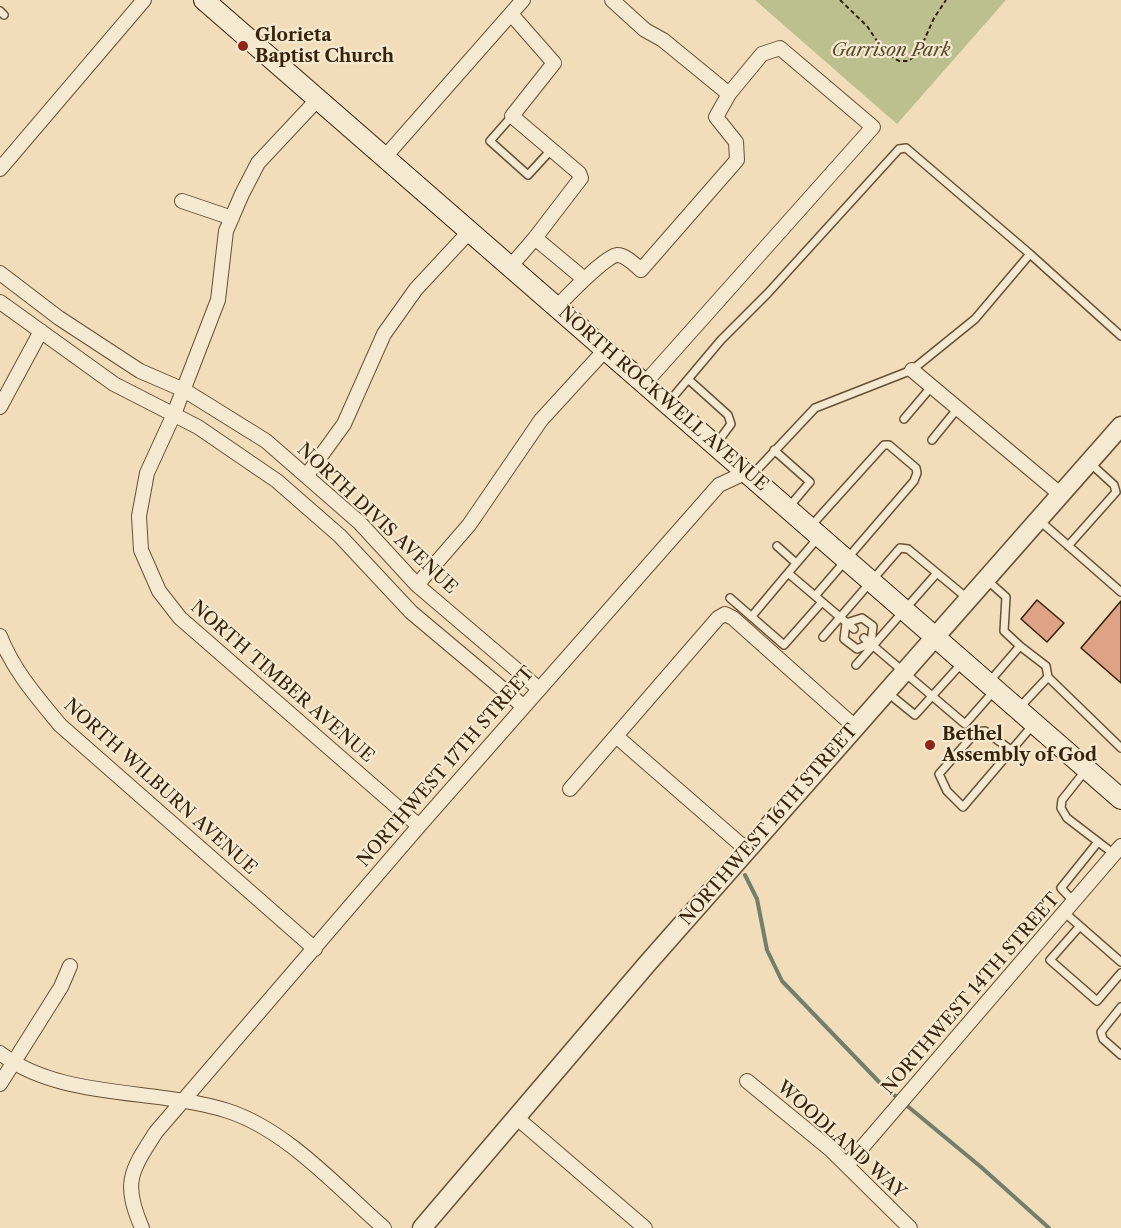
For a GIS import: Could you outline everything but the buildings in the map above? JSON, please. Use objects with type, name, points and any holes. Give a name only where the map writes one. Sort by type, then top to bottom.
[{"type":"main road","name":"NORTH ROCKWELL AVENUE","points":[[204,0],[1121,799]]},
{"type":"street","points":[[0,169],[144,0]]},
{"type":"street","points":[[384,158],[523,0]]},
{"type":"street","points":[[612,0],[645,30],[663,40],[729,94]]},
{"type":"street","points":[[510,267],[579,184],[581,178],[579,173],[512,116],[554,63],[511,14]]},
{"type":"street","points":[[557,307],[584,278],[616,254],[624,256],[641,270],[737,160],[736,142],[716,117],[729,94],[762,54],[780,48],[873,127],[645,383]]},
{"type":"street","name":"NORTH TIMBER AVENUE","points":[[318,100],[258,163],[226,231],[218,300],[184,390],[147,473],[139,516],[141,550],[159,591],[180,618],[419,826]]},
{"type":"street","points":[[182,201],[232,218]]},
{"type":"street","points":[[307,475],[344,423],[384,334],[416,289],[469,232]]},
{"type":"street","points":[[535,238],[584,278]]},
{"type":"street","name":"NORTH DIVIS AVENUE","points":[[0,273],[58,318],[140,371],[184,390],[266,441],[360,523],[417,585],[538,688]]},
{"type":"street","name":"NORTH DIVIS AVENUE","points":[[0,302],[114,384],[198,427],[277,481],[340,536],[411,612],[523,706]]},
{"type":"street","points":[[0,407],[42,331]]},
{"type":"street","points":[[417,585],[469,525],[541,420],[606,349]]},
{"type":"street","points":[[912,370],[1060,494]]},
{"type":"street","name":"NORTHWEST 16TH STREET","points":[[422,1228],[747,850],[1121,426]]},
{"type":"street","name":"NORTHWEST 17TH STREET","points":[[142,1228],[132,1204],[132,1170],[156,1132],[538,688],[719,484],[749,474]]},
{"type":"street","points":[[570,789],[718,618],[725,614],[733,618],[855,727]]},
{"type":"street","name":"NORTH WILBURN AVENUE","points":[[0,636],[28,687],[60,725],[315,949]]},
{"type":"street","points":[[616,736],[747,850]]},
{"type":"street","name":"NORTHWEST 14TH STREET","points":[[847,1165],[1118,850]]},
{"type":"street","points":[[0,1084],[61,987],[70,966]]},
{"type":"street","points":[[0,1053],[12,1063],[69,1084],[185,1100],[230,1111],[284,1139],[384,1228]]},
{"type":"street","name":"WOODLAND WAY","points":[[747,1081],[847,1165],[910,1228]]},
{"type":"street","points":[[517,1118],[645,1228]]},
{"type":"lane","points":[[512,116],[490,141],[528,175],[551,150]]},
{"type":"lane","points":[[667,403],[899,149],[906,148],[1030,254],[1121,336]]},
{"type":"lane","points":[[749,474],[815,408],[912,370],[975,319],[1030,254]]},
{"type":"lane","points":[[688,379],[728,415],[731,424],[716,445]]},
{"type":"lane","points":[[904,418],[932,386]]},
{"type":"lane","points":[[932,440],[958,408]]},
{"type":"lane","points":[[752,616],[796,563],[814,532],[884,445],[889,445],[916,468],[918,473],[914,481],[815,596]]},
{"type":"lane","points":[[774,450],[810,482],[788,508]]},
{"type":"lane","points":[[1068,546],[1116,492],[1114,485],[1089,462]]},
{"type":"lane","points":[[1038,520],[1121,592]]},
{"type":"lane","points":[[777,546],[796,563]]},
{"type":"lane","points":[[823,637],[900,548],[908,549],[967,598]]},
{"type":"lane","points":[[788,573],[854,629]]},
{"type":"lane","points":[[846,622],[844,639],[857,649],[870,642],[904,611],[937,573]]},
{"type":"lane","points":[[985,579],[1006,597],[1004,631],[1046,666],[1048,677],[1121,748]]},
{"type":"lane","points":[[730,598],[784,645],[822,602]]},
{"type":"lane","points":[[846,622],[862,618],[873,626],[870,642],[856,665]]},
{"type":"lane","points":[[870,642],[965,724],[1020,646]]},
{"type":"lane","points":[[886,691],[915,715],[963,662]]},
{"type":"lane","points":[[1018,710],[1048,677]]},
{"type":"lane","points":[[1011,750],[985,731],[976,732],[939,774],[947,791],[963,807],[1034,724]]},
{"type":"lane","points":[[1086,769],[1062,800],[1061,808],[1067,818],[1098,842],[1118,850]]},
{"type":"lane","points":[[1098,842],[1061,888],[1080,926],[1121,962]]},
{"type":"lane","points":[[1080,926],[1050,960],[1097,1001],[1121,973]]},
{"type":"lane","points":[[1121,1007],[1101,1032],[1103,1039],[1121,1055]]},
{"type":"path","points":[[840,0],[867,26],[885,53],[899,61],[908,61],[918,54],[934,18],[946,0]]},
{"type":"green space","name":"Garrison Park","points":[[755,0],[1006,0],[897,124]]},
{"type":"waterway","points":[[745,875],[757,899],[767,950],[782,981],[882,1085],[981,1167],[1049,1228]]},
{"type":"place","name":"Glorieta Baptist Church","points":[[243,46]]},
{"type":"place","name":"Bethel Assembly of God","points":[[930,745]]}]
